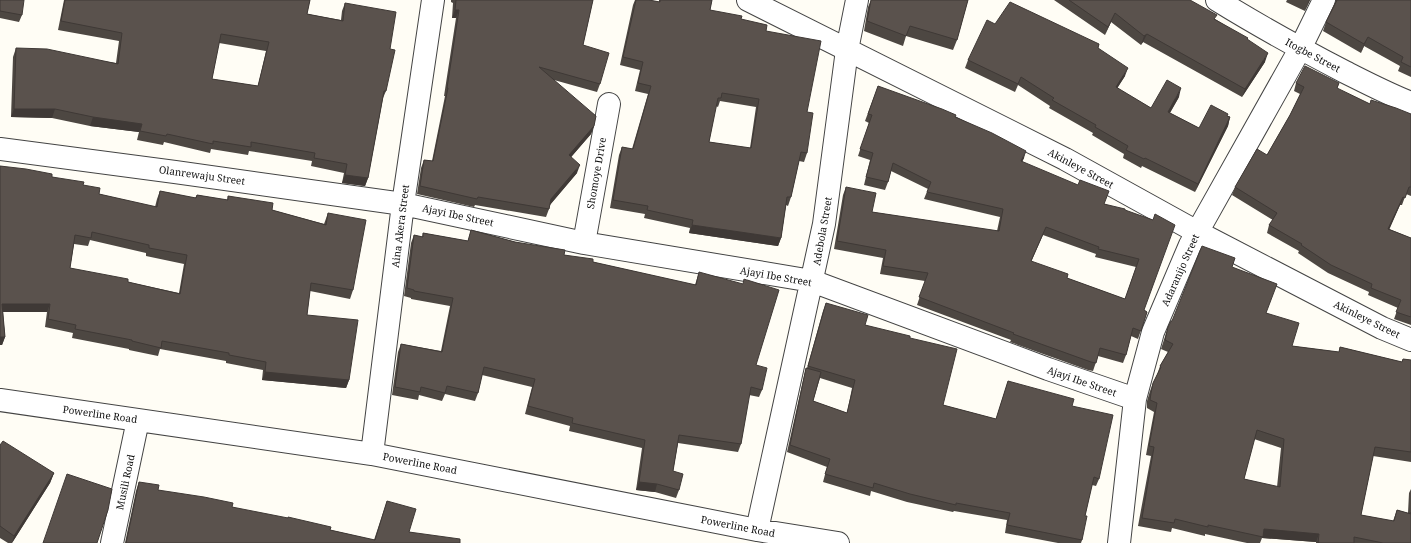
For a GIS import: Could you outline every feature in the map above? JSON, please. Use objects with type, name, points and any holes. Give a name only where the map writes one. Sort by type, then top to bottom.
[{"type":"street","name":"Aina Akera Street","points":[[372,454],[403,204],[433,0]]},
{"type":"street","name":"Akinleye Street","points":[[748,0],[1065,159],[1197,232],[1382,328],[1411,340]]},
{"type":"street","name":"Adebola Street","points":[[757,530],[824,224],[847,50],[857,0]]},
{"type":"street","name":"Itogbe Street","points":[[1217,0],[1300,49],[1411,103]]},
{"type":"street","name":"Adaranijo Street","points":[[1119,543],[1135,399],[1153,332],[1190,245],[1300,49],[1324,0]]},
{"type":"street","name":"Shomoye Drive","points":[[584,242],[609,104]]},
{"type":"street","name":"Olanrewaju Street","points":[[0,149],[403,204]]},
{"type":"street","name":"Ajayi Ibe Street","points":[[403,204],[584,242],[812,281],[1048,369],[1135,399]]},
{"type":"street","name":"Powerline Road","points":[[0,400],[372,454],[757,530],[838,543]]},
{"type":"street","name":"Musili Road","points":[[112,543],[138,420]]},
{"type":"building","points":[[0,0],[24,0],[22,15],[0,11]]},
{"type":"building","points":[[65,0],[310,0],[307,14],[343,21],[345,3],[396,12],[390,49],[395,50],[386,91],[384,91],[368,178],[345,175],[347,164],[314,158],[315,153],[251,142],[251,147],[213,141],[213,144],[167,134],[166,136],[140,131],[142,124],[93,117],[55,109],[14,109],[16,48],[47,49],[118,64],[122,33],[61,21]],"holes":[[[221,34],[269,42],[258,86],[212,79]]]},
{"type":"building","points":[[456,0],[593,0],[583,45],[609,53],[600,84],[539,67],[596,116],[594,126],[569,155],[580,165],[551,199],[549,209],[478,197],[477,199],[420,186],[424,160],[433,161],[448,88],[459,10],[455,10]]},
{"type":"building","points":[[636,0],[660,2],[660,0],[712,0],[710,10],[742,16],[741,19],[767,25],[766,31],[821,41],[807,112],[813,113],[807,153],[801,152],[791,197],[787,197],[781,238],[692,225],[693,220],[647,210],[648,206],[613,200],[622,147],[633,149],[651,86],[638,83],[643,62],[623,57]],"holes":[[[722,93],[759,99],[751,148],[709,142],[718,98],[721,98]]]},
{"type":"building","points":[[871,0],[968,0],[957,40],[910,26],[906,36],[867,21]]},
{"type":"building","points":[[1069,0],[1190,0],[1217,15],[1214,19],[1248,38],[1247,39],[1268,53],[1245,89],[1147,34],[1144,36],[1115,13],[1108,27]]},
{"type":"building","points":[[1337,0],[1411,0],[1411,67],[1401,62],[1403,57],[1368,37],[1364,44],[1326,22]]},
{"type":"building","points":[[1010,2],[1099,44],[1098,48],[1128,68],[1116,87],[1151,108],[1167,80],[1181,88],[1168,112],[1199,128],[1211,105],[1228,114],[1227,116],[1230,117],[1198,184],[1126,150],[1128,146],[1095,127],[1096,125],[1052,100],[1054,98],[1021,77],[1018,84],[968,60],[987,20],[995,24]]},
{"type":"building","points":[[1305,66],[1339,83],[1337,88],[1370,104],[1371,100],[1411,114],[1411,187],[1409,187],[1405,198],[1403,197],[1388,229],[1411,238],[1411,317],[1396,312],[1401,300],[1371,288],[1372,284],[1331,265],[1301,245],[1302,244],[1269,225],[1277,213],[1235,187],[1257,149],[1267,155],[1304,87],[1296,83]]},
{"type":"building","points":[[878,86],[942,109],[956,115],[955,117],[992,133],[1026,151],[1021,161],[1078,185],[1080,180],[1109,191],[1104,204],[1125,209],[1153,220],[1155,214],[1175,225],[1144,310],[1147,312],[1141,331],[1133,328],[1126,355],[1100,348],[1096,363],[1091,362],[1013,334],[1014,333],[919,297],[928,273],[883,266],[886,250],[837,241],[846,187],[876,193],[872,212],[999,231],[1003,209],[927,192],[931,182],[893,163],[888,182],[866,177],[873,153],[860,149],[872,115],[868,114]],"holes":[[[1046,227],[1099,247],[1098,249],[1139,259],[1125,299],[1067,278],[1068,274],[1031,261]]]},
{"type":"building","points":[[0,166],[26,169],[52,174],[52,177],[84,182],[83,185],[100,188],[99,194],[157,207],[160,191],[196,198],[197,195],[228,200],[228,196],[273,203],[272,210],[326,225],[328,213],[366,220],[353,290],[311,283],[307,315],[358,320],[349,380],[265,372],[266,362],[229,355],[229,353],[162,341],[161,348],[132,340],[75,329],[76,325],[48,319],[50,304],[2,304],[5,337],[0,337]],"holes":[[[92,232],[149,245],[149,248],[187,255],[180,294],[128,282],[128,279],[70,268],[75,235],[91,238]]]},
{"type":"building","points":[[471,230],[515,242],[565,250],[564,255],[593,259],[593,262],[696,285],[699,272],[743,284],[744,279],[779,290],[756,365],[767,368],[762,390],[751,387],[741,444],[679,435],[673,471],[683,474],[679,490],[657,484],[639,482],[645,440],[572,423],[573,418],[528,406],[535,379],[484,367],[478,393],[447,386],[445,393],[421,387],[420,392],[395,387],[401,344],[442,352],[453,298],[414,291],[407,288],[414,235],[423,237],[423,233],[468,241]]},
{"type":"building","points":[[1202,246],[1235,258],[1232,267],[1277,284],[1266,313],[1299,323],[1292,346],[1339,352],[1340,347],[1402,362],[1403,359],[1411,360],[1411,452],[1375,447],[1361,515],[1394,521],[1397,510],[1411,514],[1411,543],[1383,543],[1354,537],[1354,543],[1318,543],[1319,534],[1264,529],[1263,537],[1208,525],[1208,527],[1175,519],[1174,523],[1142,518],[1154,447],[1149,446],[1157,403],[1150,400],[1151,393],[1153,383],[1161,367],[1160,366],[1173,344],[1165,340],[1168,327],[1172,321]],"holes":[[[1257,430],[1284,439],[1280,487],[1244,479]]]},
{"type":"building","points":[[826,303],[868,315],[865,325],[910,336],[910,338],[957,349],[943,405],[996,419],[1008,381],[1074,399],[1072,406],[1113,415],[1099,479],[1094,477],[1085,516],[1087,516],[1082,540],[1007,525],[1010,513],[956,503],[956,505],[910,494],[874,483],[873,488],[825,474],[830,459],[790,445],[806,368],[821,372],[813,401],[847,413],[855,380],[808,366]]},
{"type":"building","points":[[3,441],[54,473],[14,536],[0,526],[0,445]]},
{"type":"building","points":[[67,474],[112,489],[108,510],[97,543],[43,543]]},
{"type":"building","points":[[139,482],[159,485],[158,490],[233,503],[232,507],[288,517],[331,527],[330,530],[375,540],[387,501],[416,509],[409,532],[460,539],[460,543],[126,543]]}]
